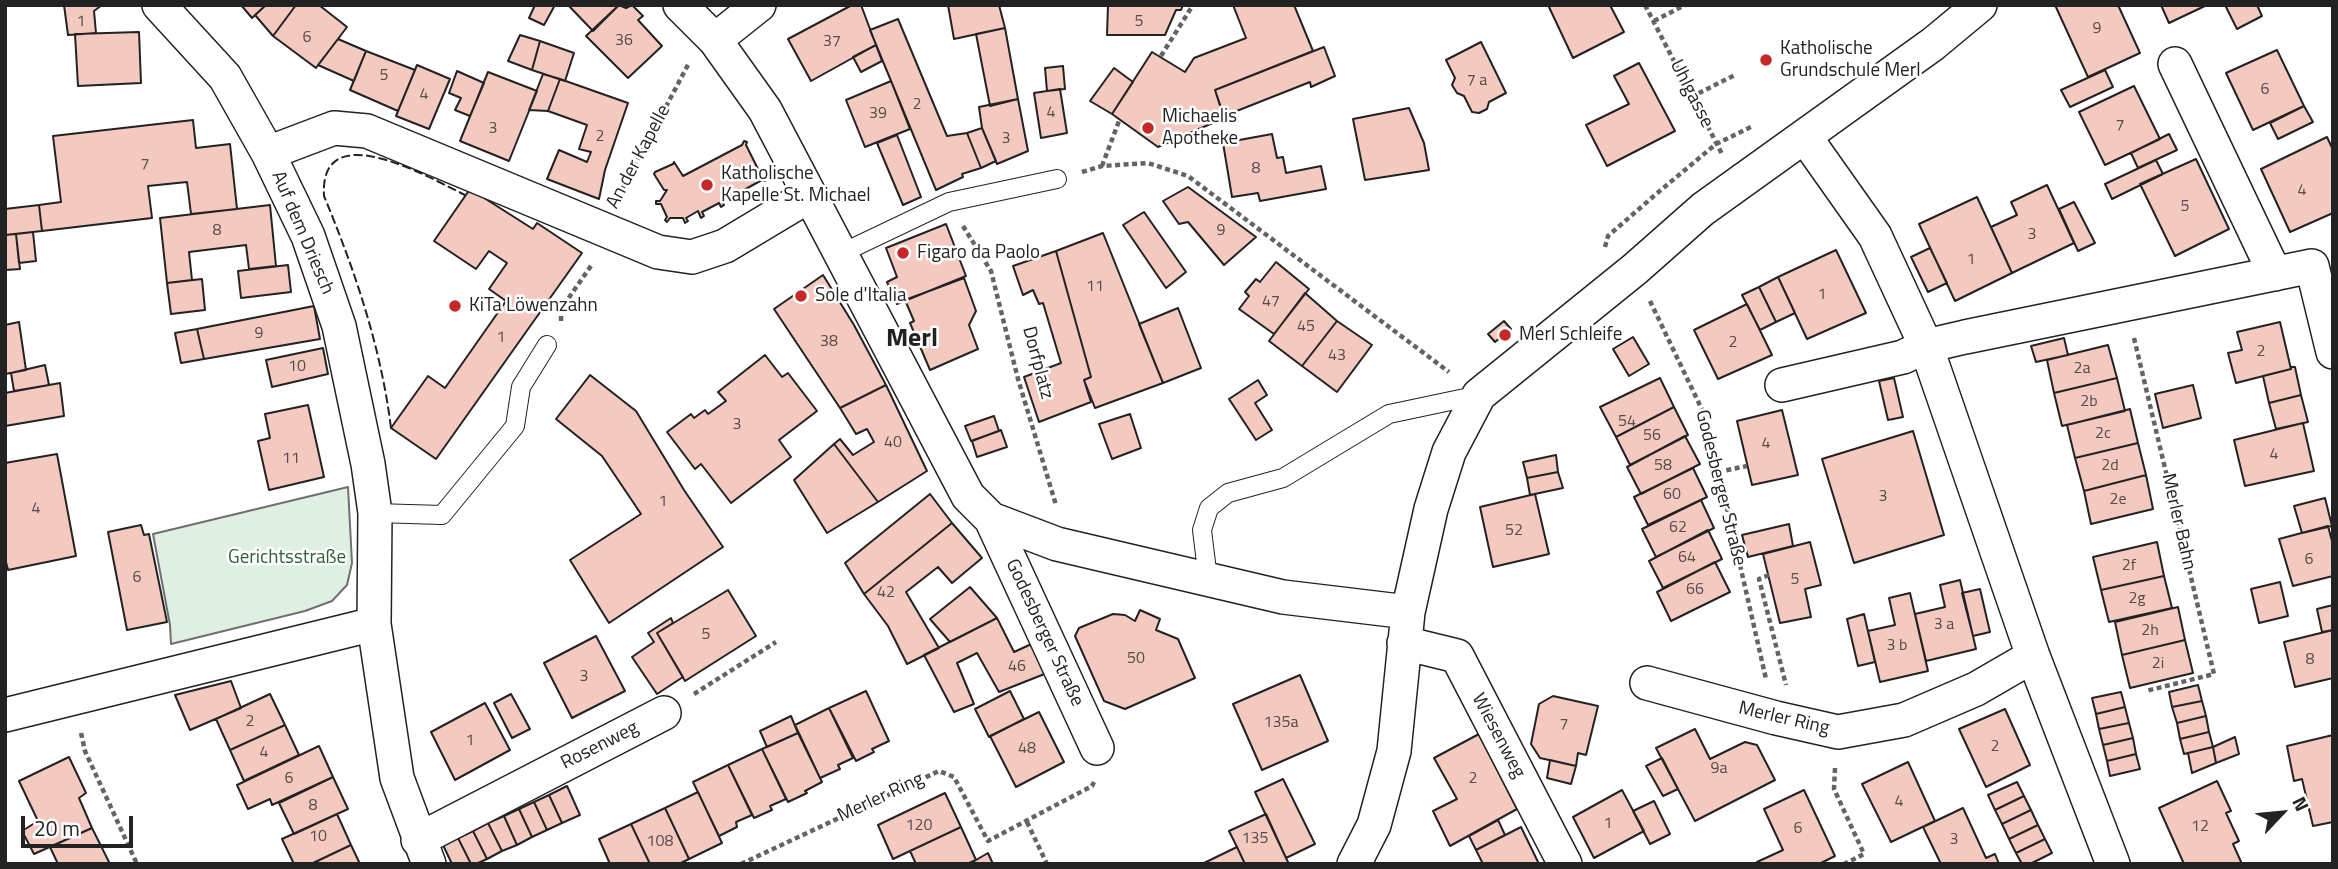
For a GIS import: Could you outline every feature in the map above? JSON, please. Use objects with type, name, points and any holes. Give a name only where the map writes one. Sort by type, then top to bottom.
[{"type":"street","points":[[159,5],[225,77],[268,153]]},
{"type":"street","name":"Godesberger Straße","points":[[680,5],[710,36],[765,110],[968,496],[991,519],[1097,748]]},
{"type":"street","points":[[710,36],[759,5]]},
{"type":"street","points":[[1354,864],[1374,825],[1394,751],[1406,628],[1431,509],[1449,452],[1479,394],[1634,269],[1703,209],[1933,44],[1980,5]]},
{"type":"street","points":[[2175,64],[2275,274]]},
{"type":"street","name":"Auf dem Driesch","points":[[374,624],[375,513],[368,464],[340,326],[308,236],[268,153],[334,128],[367,131],[607,231]]},
{"type":"street","points":[[1805,137],[1875,236],[1926,346],[2033,656],[2113,864]]},
{"type":"street","name":"An der Kapelle","points":[[607,231],[658,251],[692,257],[725,246],[810,195]]},
{"type":"street","points":[[1782,385],[1903,357],[1926,346],[2312,266],[2333,352]]},
{"type":"street","name":"Godesberger Straße","points":[[991,519],[1057,544],[1406,628]]},
{"type":"street","points":[[5,715],[374,624]]},
{"type":"street","name":"Rosenweg","points":[[374,624],[397,778],[424,852],[664,713]]},
{"type":"street","name":"Wiesenweg","points":[[1406,628],[1457,656],[1565,864]]},
{"type":"street","name":"Merler Ring","points":[[1647,683],[1785,721],[1838,732],[1904,720],[1976,689],[2033,656]]},
{"type":"lane","points":[[842,253],[949,202],[1058,180]]},
{"type":"lane","points":[[375,513],[442,515],[515,426],[521,387],[547,345]]},
{"type":"lane","points":[[1208,579],[1202,530],[1209,508],[1228,493],[1283,478],[1389,414],[1479,394]]},
{"type":"path","points":[[1161,57],[1193,5]]},
{"type":"path","name":"Uhlgasse","points":[[1645,5],[1738,183]]},
{"type":"path","points":[[1654,21],[1685,5]]},
{"type":"path","name":"An der Kapelle","points":[[607,231],[710,36]]},
{"type":"path","points":[[1691,97],[1735,75]]},
{"type":"path","points":[[1102,166],[1119,121]]},
{"type":"path","points":[[1058,180],[1102,166],[1148,163],[1188,176],[1479,394]]},
{"type":"path","name":"Dorfplatz","points":[[949,202],[991,271],[1018,379],[1056,499],[1057,544]]},
{"type":"path","points":[[547,345],[562,328],[561,309],[607,231]]},
{"type":"path","name":"Godesberger Straße","points":[[1634,269],[1707,420],[1718,472],[1785,721]]},
{"type":"path","name":"Merler Bahn","points":[[2125,303],[2214,674],[2146,691]]},
{"type":"path","points":[[1718,472],[1747,467]]},
{"type":"path","points":[[1769,575],[1759,579],[1785,721]]},
{"type":"path","points":[[664,713],[776,642]]},
{"type":"path","points":[[72,697],[85,751],[137,864]]},
{"type":"path","points":[[1838,732],[1833,789],[1864,854],[1844,864]]},
{"type":"path","name":"Merler Ring","points":[[741,864],[939,771],[954,776],[988,842],[1092,786],[1100,769],[1097,748]]},
{"type":"path","points":[[1027,822],[1047,864]]},
{"type":"green space","name":"Gerichtsstraße","points":[[348,487],[352,563],[347,585],[332,601],[305,611],[171,644],[153,534]]},
{"type":"building","points":[[64,5],[102,5],[94,11],[96,33],[68,35]]},
{"type":"building","points":[[241,5],[266,5],[252,18]]},
{"type":"building","points":[[266,5],[296,5],[273,36],[255,15]]},
{"type":"building","points":[[296,5],[319,5],[347,27],[316,68],[273,36]]},
{"type":"building","points":[[535,5],[555,5],[544,25],[529,18]]},
{"type":"building","points":[[568,5],[619,5],[593,31]]},
{"type":"building","points":[[619,5],[626,8],[632,5],[643,16],[638,20],[662,46],[628,78],[586,36]]},
{"type":"building","points":[[852,5],[861,5],[876,45],[811,81],[788,39]]},
{"type":"building","points":[[948,5],[999,5],[1005,28],[954,39]]},
{"type":"building","points":[[1108,5],[1183,5],[1181,10],[1176,10],[1165,35],[1107,35]]},
{"type":"building","points":[[1233,5],[1294,5],[1313,51],[1215,90],[1224,118],[1158,147],[1112,114],[1152,52],[1185,72],[1194,58],[1246,38]]},
{"type":"building","points":[[1610,5],[1624,32],[1573,58],[1549,7]]},
{"type":"building","points":[[2055,5],[2118,5],[2140,53],[2088,77]]},
{"type":"building","points":[[2161,5],[2207,5],[2169,23]]},
{"type":"building","points":[[2225,5],[2257,5],[2262,16],[2237,29]]},
{"type":"building","points":[[898,19],[947,136],[967,133],[981,168],[962,174],[963,177],[936,190],[870,30]]},
{"type":"building","points":[[1005,28],[1018,99],[990,106],[976,34]]},
{"type":"building","points":[[139,32],[141,83],[78,86],[75,34]]},
{"type":"building","points":[[520,35],[540,41],[532,70],[508,61]]},
{"type":"building","points":[[338,39],[366,51],[354,81],[318,65]]},
{"type":"building","points":[[540,41],[574,53],[565,81],[532,70]]},
{"type":"building","points":[[1481,42],[1506,93],[1489,102],[1487,109],[1479,113],[1472,112],[1464,96],[1457,93],[1452,85],[1455,78],[1446,60]]},
{"type":"building","points":[[876,45],[882,61],[861,72],[853,57]]},
{"type":"building","points":[[1324,47],[1335,76],[1311,87],[1310,82],[1224,116],[1215,90]]},
{"type":"building","points":[[2277,50],[2304,106],[2253,130],[2226,73]]},
{"type":"building","points":[[366,51],[415,70],[398,111],[350,90]]},
{"type":"building","points":[[1639,63],[1675,131],[1607,166],[1586,125],[1629,104],[1614,76]]},
{"type":"building","points":[[417,65],[450,79],[429,129],[396,116]]},
{"type":"building","points":[[1063,66],[1065,89],[1047,91],[1045,68]]},
{"type":"building","points":[[1114,68],[1133,82],[1112,114],[1090,101]]},
{"type":"building","points":[[2105,70],[2113,87],[2070,107],[2061,90]]},
{"type":"building","points":[[457,71],[484,83],[470,116],[455,110],[461,98],[449,93]]},
{"type":"building","points":[[488,72],[537,91],[509,161],[460,141]]},
{"type":"building","points":[[543,74],[560,79],[548,111],[529,110]]},
{"type":"building","points":[[560,79],[628,103],[605,170],[599,199],[547,179],[559,150],[587,162],[591,152],[579,149],[587,125],[548,111]]},
{"type":"building","points":[[891,81],[910,129],[865,147],[846,100]]},
{"type":"building","points":[[2134,86],[2160,139],[2105,165],[2079,112]]},
{"type":"building","points":[[1060,89],[1067,133],[1041,138],[1034,93]]},
{"type":"building","points":[[1018,99],[1028,151],[997,164],[982,128],[979,107]]},
{"type":"building","points":[[2304,106],[2313,122],[2278,139],[2270,123]]},
{"type":"building","points":[[1409,108],[1424,143],[1429,170],[1365,180],[1353,119]]},
{"type":"building","points":[[193,120],[196,148],[230,144],[237,209],[191,214],[187,182],[148,186],[152,218],[42,231],[39,205],[61,202],[53,136]]},
{"type":"building","points":[[982,128],[996,161],[981,168],[967,133]]},
{"type":"building","points":[[1272,134],[1277,158],[1283,157],[1286,173],[1321,166],[1326,189],[1260,201],[1258,193],[1232,197],[1223,143]]},
{"type":"building","points":[[2169,134],[2177,150],[2138,168],[2131,153]]},
{"type":"building","points":[[897,135],[921,197],[903,205],[877,143]]},
{"type":"building","points":[[2327,137],[2333,150],[2333,213],[2290,232],[2261,169]]},
{"type":"building","name":"Katholische Kapelle St. Michael","points":[[744,141],[747,142],[746,145],[762,177],[766,178],[765,181],[762,180],[742,191],[745,195],[742,196],[740,192],[722,201],[724,205],[721,207],[719,203],[702,212],[704,216],[701,218],[698,211],[686,218],[688,221],[685,223],[683,218],[670,218],[667,222],[661,204],[656,204],[656,201],[660,201],[667,190],[664,190],[655,172],[674,162],[683,176],[742,145]]},
{"type":"building","points":[[2196,159],[2229,229],[2175,256],[2140,184]]},
{"type":"building","points":[[2156,160],[2163,174],[2112,199],[2105,184]]},
{"type":"building","points":[[2047,185],[2074,243],[2012,273],[1991,227],[2017,215],[2011,202]]},
{"type":"building","points":[[1188,187],[1256,237],[1224,265],[1188,222],[1179,224],[1163,201]]},
{"type":"building","points":[[470,189],[533,229],[537,223],[582,253],[436,459],[391,428],[428,376],[445,388],[506,301],[489,289],[507,263],[489,251],[476,269],[434,241]]},
{"type":"building","points":[[1977,197],[2012,273],[1955,301],[1919,224]]},
{"type":"building","points":[[2074,202],[2095,243],[2078,251],[2059,209]]},
{"type":"building","points":[[39,205],[42,231],[5,235],[5,209]]},
{"type":"building","points":[[270,205],[276,266],[249,269],[246,245],[189,252],[192,280],[167,283],[160,218]]},
{"type":"building","points":[[1144,212],[1186,272],[1166,288],[1123,225]]},
{"type":"building","points":[[946,224],[966,276],[897,304],[887,282],[897,277],[886,248]]},
{"type":"building","points":[[33,232],[36,261],[19,263],[16,234]]},
{"type":"building","points":[[1103,233],[1163,383],[1095,408],[1084,380],[1091,377],[1056,251]]},
{"type":"building","points":[[16,234],[20,269],[5,270],[5,235]]},
{"type":"building","points":[[1930,248],[1947,283],[1928,292],[1911,257]]},
{"type":"building","points":[[1836,250],[1866,313],[1807,339],[1778,277]]},
{"type":"building","points":[[1056,251],[1091,377],[1084,380],[1091,402],[1039,422],[1024,377],[1061,363],[1043,303],[1039,304],[1033,290],[1023,295],[1013,266]]},
{"type":"building","points":[[1276,262],[1309,289],[1274,334],[1239,309],[1249,296],[1245,292],[1256,279],[1260,282]]},
{"type":"building","points":[[288,265],[291,292],[241,298],[238,271]]},
{"type":"building","points":[[823,275],[886,385],[840,408],[774,309]]},
{"type":"building","points":[[1778,277],[1795,313],[1776,322],[1759,287]]},
{"type":"building","points":[[964,278],[976,311],[969,325],[978,349],[930,370],[910,323],[914,321],[905,300]]},
{"type":"building","points":[[202,279],[205,310],[171,314],[167,283]]},
{"type":"building","points":[[1759,287],[1776,322],[1760,330],[1742,295]]},
{"type":"building","points":[[1305,293],[1337,321],[1302,366],[1269,341]]},
{"type":"building","points":[[1747,304],[1772,355],[1718,379],[1694,330]]},
{"type":"building","points":[[314,306],[320,339],[204,359],[197,329]]},
{"type":"building","points":[[1178,308],[1201,368],[1163,383],[1139,324]]},
{"type":"building","points":[[1337,321],[1372,345],[1337,392],[1302,366]]},
{"type":"building","points":[[1504,321],[1511,329],[1495,342],[1488,334]]},
{"type":"building","points":[[19,322],[26,370],[5,374],[5,325]]},
{"type":"building","points":[[2280,322],[2291,369],[2236,383],[2228,353],[2242,350],[2237,332]]},
{"type":"building","points":[[197,329],[204,359],[181,363],[175,333]]},
{"type":"building","points":[[1633,337],[1649,364],[1629,376],[1613,349]]},
{"type":"building","points":[[2064,338],[2068,355],[2036,362],[2031,346]]},
{"type":"building","points":[[2108,345],[2117,378],[2054,393],[2047,360]]},
{"type":"building","points":[[323,348],[328,374],[272,387],[266,360]]},
{"type":"building","points":[[765,355],[782,377],[788,373],[817,411],[779,440],[791,457],[731,503],[701,464],[695,469],[667,432],[691,414],[694,418],[705,410],[708,414],[726,401],[718,392]]},
{"type":"building","points":[[45,365],[49,385],[14,391],[11,373]]},
{"type":"building","points":[[2295,367],[2301,395],[2269,403],[2263,376]]},
{"type":"building","points":[[590,375],[636,411],[684,490],[723,547],[609,623],[570,560],[641,514],[602,456],[556,419]]},
{"type":"building","points":[[1660,378],[1674,407],[1616,437],[1600,407]]},
{"type":"building","points":[[1894,378],[1903,417],[1888,420],[1879,381]]},
{"type":"building","points":[[2117,378],[2125,411],[2062,426],[2054,393]]},
{"type":"building","points":[[1258,380],[1267,395],[1255,403],[1272,430],[1256,440],[1229,399]]},
{"type":"building","points":[[60,383],[64,416],[5,426],[5,393]]},
{"type":"building","points":[[886,385],[927,471],[878,502],[834,444],[840,439],[853,455],[874,442],[867,429],[856,434],[840,408]]},
{"type":"building","points":[[2193,385],[2201,418],[2163,428],[2155,394]]},
{"type":"building","points":[[2301,395],[2308,422],[2276,429],[2269,403]]},
{"type":"building","points":[[308,405],[324,477],[269,490],[258,441],[270,438],[265,414]]},
{"type":"building","points":[[1674,407],[1688,435],[1630,465],[1616,437]]},
{"type":"building","points":[[2130,409],[2138,443],[2075,458],[2067,425]]},
{"type":"building","points":[[1782,410],[1798,475],[1752,485],[1737,421]]},
{"type":"building","points":[[1130,414],[1141,448],[1112,459],[1099,424]]},
{"type":"building","points":[[994,416],[999,431],[971,441],[965,426]]},
{"type":"building","points":[[2303,423],[2314,471],[2245,486],[2234,440]]},
{"type":"building","points":[[1001,430],[1007,447],[977,457],[972,441]]},
{"type":"building","points":[[1913,431],[1944,535],[1854,563],[1822,459]]},
{"type":"building","points":[[1685,436],[1700,464],[1641,494],[1627,467]]},
{"type":"building","points":[[2138,443],[2146,475],[2084,491],[2075,458]]},
{"type":"building","points":[[834,444],[878,502],[827,533],[794,480]]},
{"type":"building","points":[[57,454],[76,556],[8,570],[5,558],[5,463]]},
{"type":"building","points":[[1556,455],[1558,472],[1527,478],[1523,462]]},
{"type":"building","points":[[1693,468],[1707,497],[1648,525],[1634,497]]},
{"type":"building","points":[[1558,472],[1563,488],[1530,495],[1527,478]]},
{"type":"building","points":[[2146,475],[2153,509],[2091,524],[2084,491]]},
{"type":"building","points":[[930,494],[952,523],[864,594],[845,563]]},
{"type":"building","points":[[1535,494],[1549,554],[1493,567],[1480,507]]},
{"type":"building","points":[[2325,498],[2332,526],[2302,533],[2294,506]]},
{"type":"building","points":[[1701,500],[1714,528],[1656,557],[1642,529]]},
{"type":"building","points":[[952,523],[982,558],[952,583],[938,567],[906,592],[939,648],[907,664],[888,626],[864,594]]},
{"type":"building","points":[[1789,524],[1793,546],[1748,557],[1742,535]]},
{"type":"building","points":[[141,525],[144,535],[149,534],[167,622],[127,630],[108,532]]},
{"type":"building","points":[[2328,526],[2333,545],[2333,576],[2293,586],[2279,539]]},
{"type":"building","points":[[1708,530],[1722,559],[1663,588],[1649,561]]},
{"type":"building","points":[[1810,542],[1821,585],[1805,589],[1811,617],[1780,623],[1763,554]]},
{"type":"building","points":[[2157,542],[2164,576],[2101,590],[2093,557]]},
{"type":"building","points":[[1715,562],[1730,592],[1671,621],[1657,592]]},
{"type":"building","points":[[2164,576],[2172,608],[2109,622],[2101,590]]},
{"type":"building","points":[[1960,580],[1976,649],[1926,661],[1915,614],[1945,607],[1940,585]]},
{"type":"building","points":[[2280,582],[2288,616],[2259,623],[2251,589]]},
{"type":"building","points":[[970,587],[997,618],[950,642],[930,619]]},
{"type":"building","points":[[1980,589],[1990,632],[1973,636],[1962,593]]},
{"type":"building","points":[[728,590],[756,636],[685,681],[657,633]]},
{"type":"building","points":[[1910,593],[1928,671],[1880,682],[1868,631],[1895,625],[1889,598]]},
{"type":"building","points":[[2333,605],[2333,630],[2322,632],[2317,609]]},
{"type":"building","points":[[2178,607],[2185,640],[2122,655],[2115,622]]},
{"type":"building","points":[[1140,610],[1160,619],[1156,630],[1178,639],[1195,678],[1125,709],[1104,701],[1075,636],[1079,628],[1113,614],[1125,615],[1135,621]]},
{"type":"building","points":[[1864,614],[1875,662],[1858,666],[1847,619]]},
{"type":"building","points":[[671,618],[673,623],[657,633],[683,677],[657,694],[632,657],[654,642],[648,633]]},
{"type":"building","points":[[997,618],[1014,652],[1038,641],[1052,671],[999,692],[977,653],[957,663],[974,704],[954,712],[924,655]]},
{"type":"building","points":[[2333,630],[2333,678],[2295,687],[2284,642]]},
{"type":"building","points":[[596,636],[625,691],[572,718],[544,663]]},
{"type":"building","points":[[2185,640],[2193,673],[2130,688],[2122,655]]},
{"type":"building","points":[[1300,675],[1328,741],[1262,770],[1233,704]]},
{"type":"building","points":[[231,681],[241,708],[190,730],[175,695]]},
{"type":"building","points":[[2198,685],[2202,701],[2172,707],[2169,692]]},
{"type":"building","points":[[866,691],[889,741],[856,761],[829,708]]},
{"type":"building","points":[[1010,691],[1024,719],[989,737],[975,709]]},
{"type":"building","points":[[2121,692],[2125,707],[2096,714],[2092,698]]},
{"type":"building","points":[[270,694],[285,725],[230,750],[216,719]]},
{"type":"building","points":[[511,694],[530,729],[512,738],[494,703]]},
{"type":"building","points":[[1553,696],[1598,706],[1586,755],[1578,753],[1576,766],[1540,758],[1531,744],[1539,704]]},
{"type":"building","points":[[2202,701],[2206,716],[2177,723],[2172,707]]},
{"type":"building","points":[[485,703],[510,750],[455,780],[431,732]]},
{"type":"building","points":[[2125,707],[2129,723],[2099,729],[2096,714]]},
{"type":"building","points":[[829,708],[853,758],[838,765],[840,769],[820,778],[795,725]]},
{"type":"building","points":[[2005,709],[2030,765],[1986,787],[1959,729]]},
{"type":"building","points":[[1039,712],[1064,762],[1016,787],[990,736]]},
{"type":"building","points":[[791,716],[798,733],[767,747],[760,731]]},
{"type":"building","points":[[2206,716],[2209,732],[2180,739],[2177,723]]},
{"type":"building","points":[[2129,723],[2133,738],[2103,745],[2099,729]]},
{"type":"building","points":[[285,725],[299,755],[244,781],[230,750]]},
{"type":"building","points":[[1695,729],[1710,759],[1745,742],[1757,745],[1775,780],[1695,821],[1656,748]]},
{"type":"building","points":[[2209,732],[2213,747],[2184,754],[2180,739]]},
{"type":"building","points":[[798,733],[822,782],[788,802],[762,749]]},
{"type":"building","points":[[1479,734],[1517,809],[1450,846],[1433,811],[1457,799],[1434,758]]},
{"type":"building","points":[[2333,735],[2333,822],[2313,826],[2302,779],[2294,781],[2287,746]]},
{"type":"building","points":[[2235,737],[2239,754],[2216,763],[2213,747]]},
{"type":"building","points":[[2133,738],[2136,754],[2107,761],[2103,745]]},
{"type":"building","points":[[319,746],[333,777],[272,805],[270,799],[248,809],[237,785]]},
{"type":"building","points":[[2213,747],[2216,763],[2192,773],[2188,753]]},
{"type":"building","points":[[762,749],[786,799],[770,806],[772,810],[754,818],[728,765]]},
{"type":"building","points":[[2136,754],[2140,769],[2110,776],[2107,761]]},
{"type":"building","points":[[69,757],[86,793],[79,798],[92,828],[34,854],[22,831],[38,821],[19,781]]},
{"type":"building","points":[[1662,758],[1678,789],[1663,796],[1646,766]]},
{"type":"building","points":[[1550,760],[1576,766],[1571,784],[1547,778]]},
{"type":"building","points":[[1908,762],[1935,821],[1891,842],[1862,784]]},
{"type":"building","points":[[728,765],[752,815],[736,822],[737,827],[719,836],[693,782]]},
{"type":"building","points":[[333,777],[348,809],[294,834],[279,803]]},
{"type":"building","points":[[1283,779],[1315,844],[1286,858],[1255,792]]},
{"type":"building","points":[[2217,781],[2231,811],[2226,813],[2239,841],[2233,844],[2242,864],[2184,864],[2159,808]]},
{"type":"building","points":[[2017,782],[2024,796],[1995,810],[1988,795]]},
{"type":"building","points":[[567,786],[580,815],[562,823],[549,795]]},
{"type":"building","points":[[1622,790],[1644,831],[1594,858],[1573,817]]},
{"type":"building","points":[[1804,790],[1835,856],[1819,864],[1758,864],[1757,862],[1783,850],[1764,809]]},
{"type":"building","points":[[698,792],[722,843],[689,859],[665,808]]},
{"type":"building","points":[[945,793],[961,827],[893,859],[878,825]]},
{"type":"building","points":[[549,795],[562,823],[547,830],[534,802]]},
{"type":"building","points":[[2024,796],[2031,810],[2002,824],[1995,810]]},
{"type":"building","points":[[1654,801],[1670,834],[1650,844],[1633,811]]},
{"type":"building","points":[[534,802],[547,830],[532,837],[519,809]]},
{"type":"building","points":[[665,808],[689,859],[679,864],[650,864],[631,824]]},
{"type":"building","points":[[1963,808],[1986,858],[1995,854],[1999,864],[1941,864],[1923,827]]},
{"type":"building","points":[[519,809],[532,837],[517,845],[504,816]]},
{"type":"building","points":[[2031,810],[2038,825],[2009,839],[2002,824]]},
{"type":"building","points":[[337,814],[351,845],[311,864],[294,864],[282,839]]},
{"type":"building","points":[[1266,814],[1289,864],[1245,864],[1229,831]]},
{"type":"building","points":[[504,816],[517,845],[502,851],[488,823]]},
{"type":"building","points":[[1498,820],[1505,835],[1476,850],[1469,836]]},
{"type":"building","points":[[488,823],[502,851],[487,859],[473,831]]},
{"type":"building","points":[[631,824],[650,864],[610,864],[599,839]]},
{"type":"building","points":[[2038,825],[2045,839],[2016,853],[2009,839]]},
{"type":"building","points":[[961,827],[976,860],[967,864],[916,864],[910,851]]},
{"type":"building","points":[[1521,827],[1539,864],[1483,864],[1476,850]]},
{"type":"building","points":[[92,828],[110,864],[58,864],[50,847]]},
{"type":"building","points":[[473,831],[487,859],[476,864],[471,864],[458,838]]},
{"type":"building","points":[[458,838],[471,864],[452,864],[443,845]]},
{"type":"building","points":[[2045,839],[2052,853],[2030,864],[2022,864],[2016,853]]},
{"type":"building","points":[[351,845],[360,864],[311,864]]},
{"type":"building","points":[[1237,847],[1245,864],[1204,863]]},
{"type":"building","points":[[988,853],[993,864],[967,864],[976,860]]},
{"type":"fence","points":[[391,428],[374,339],[346,252],[324,196],[327,171],[339,159],[358,155],[380,158],[405,166],[465,195]]},
{"type":"place","name":"Katholische Grundschule Merl","points":[[1766,60]]},
{"type":"place","name":"Michaelis Apotheke","points":[[1148,128]]},
{"type":"place","name":"Katholische Kapelle St. Michael","points":[[707,185]]},
{"type":"place","name":"Figaro da Paolo","points":[[903,253]]},
{"type":"place","name":"Sole d'Italia","points":[[801,296]]},
{"type":"place","name":"KiTa Löwenzahn","points":[[455,306]]},
{"type":"place","name":"Merl Schleife","points":[[1505,335]]},
{"type":"district","name":"Merl","points":[[912,340]]}]
